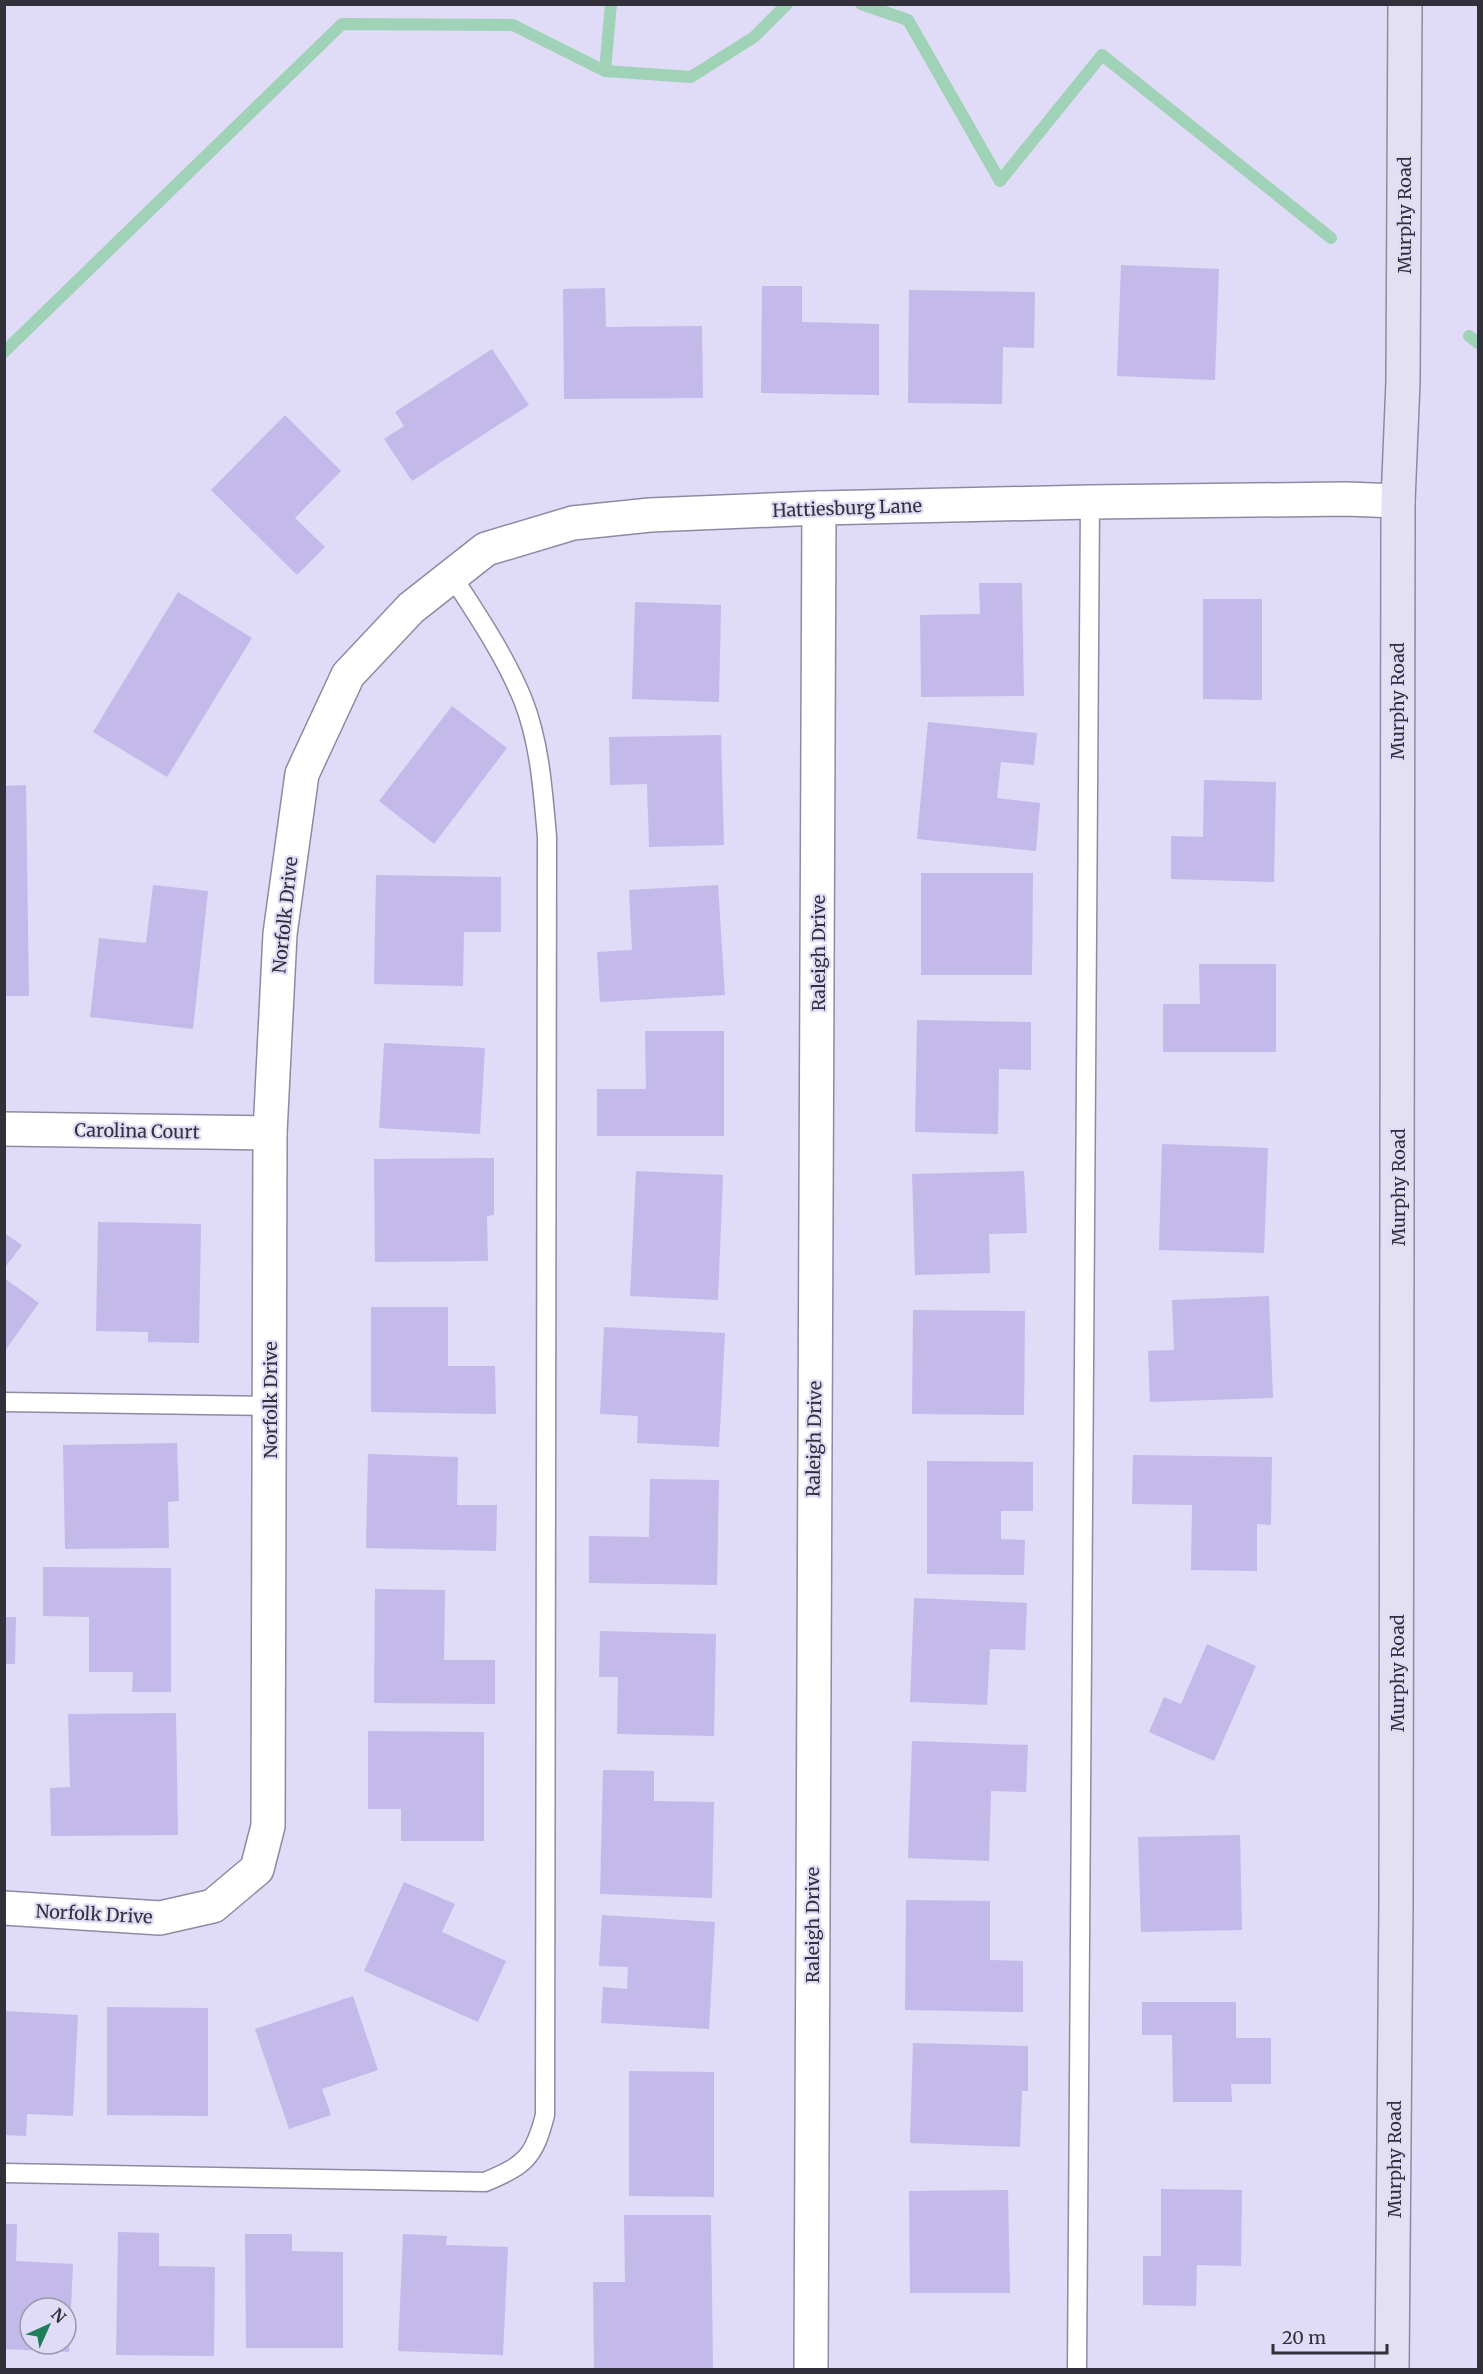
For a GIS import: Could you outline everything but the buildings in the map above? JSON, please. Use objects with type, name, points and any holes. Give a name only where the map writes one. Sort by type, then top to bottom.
[{"type":"main road","name":"Murphy Road","points":[[1392,2370],[1396,1904],[1398,501],[1403,382],[1405,4]]},
{"type":"street","name":"Hattiesburg Lane","points":[[348,675],[411,608],[486,549],[573,523],[650,515],[819,508],[1090,502],[1340,499],[1398,501]]},
{"type":"street","name":"Raleigh Drive","points":[[811,2370],[819,508]]},
{"type":"street","name":"Norfolk Drive","points":[[4,1908],[160,1918],[213,1906],[257,1869],[268,1826],[270,1133],[280,934],[302,774],[348,675]]},
{"type":"street","name":"Carolina Court","points":[[4,1129],[270,1133]]},
{"type":"lane","points":[[1077,2370],[1090,502]]},
{"type":"lane","points":[[4,2173],[485,2182],[515,2170],[538,2144],[545,2115],[547,837],[541,770],[524,702],[502,654],[452,576]]},
{"type":"lane","points":[[4,1402],[270,1406]]},
{"type":"waterway","points":[[611,4],[605,71],[691,77],[754,37],[787,4]]},
{"type":"waterway","points":[[861,4],[908,20],[1000,181],[1102,55],[1331,238]]},
{"type":"waterway","points":[[4,352],[342,24],[513,25],[605,71]]},
{"type":"waterway","points":[[1469,336],[1478,343]]}]
